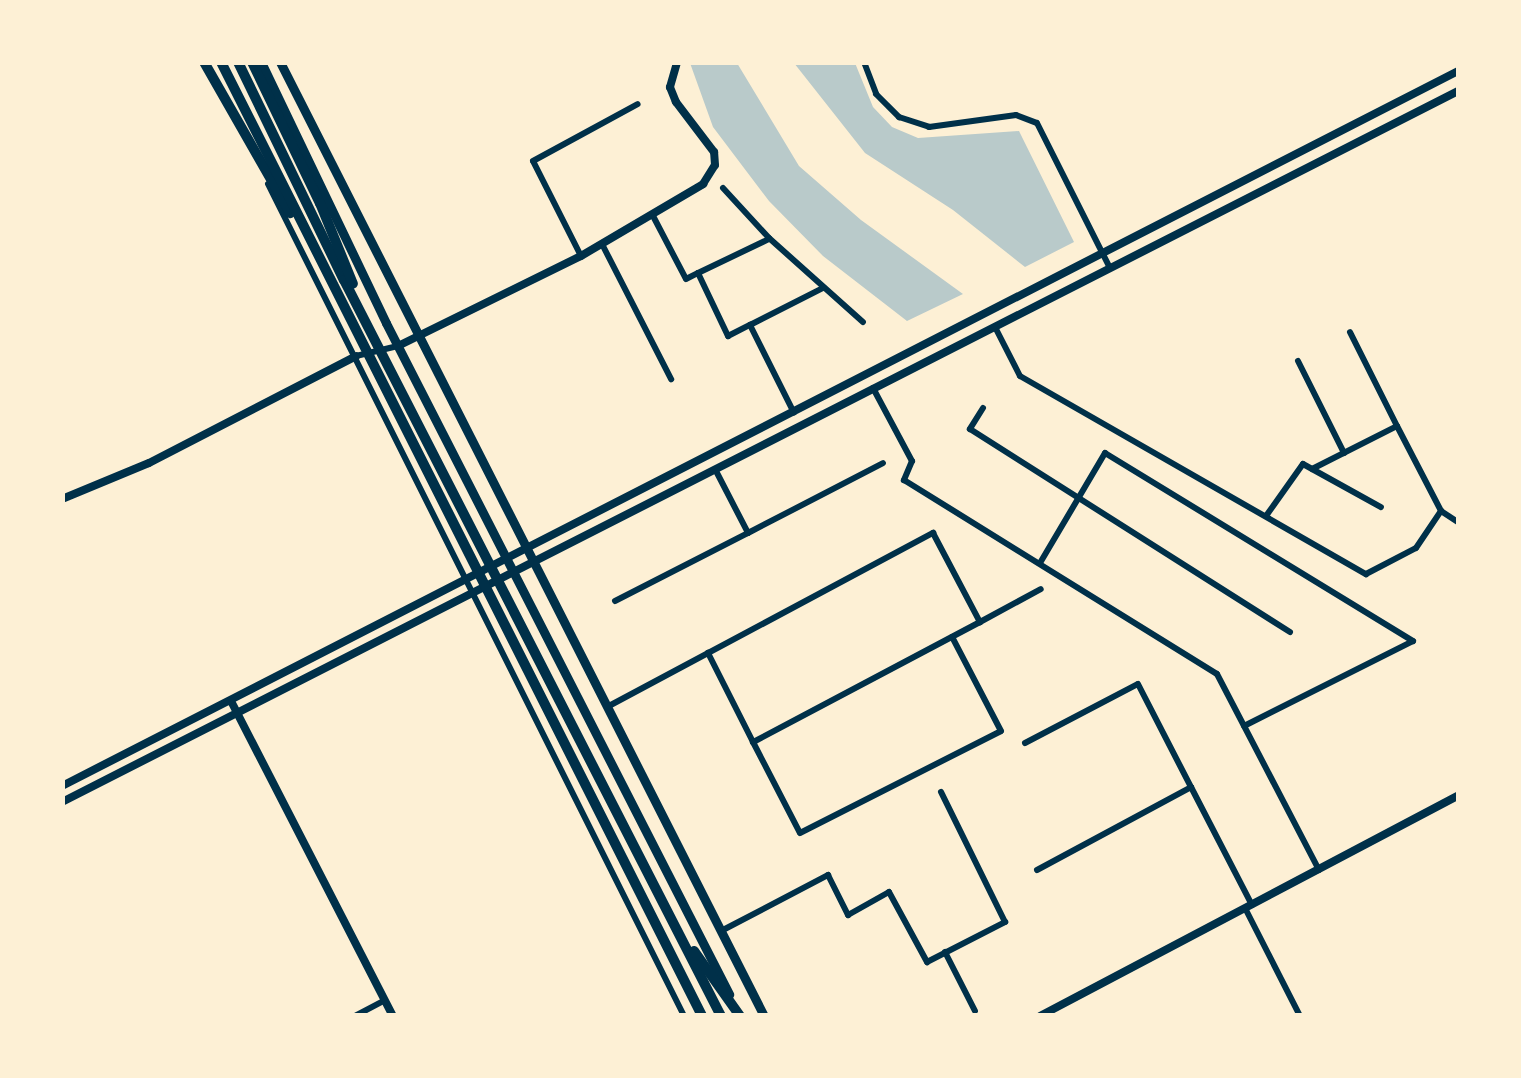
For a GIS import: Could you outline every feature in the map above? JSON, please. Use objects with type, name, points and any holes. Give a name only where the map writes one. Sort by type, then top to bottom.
[{"type":"highway","points":[[222,62],[702,1016]]},
{"type":"highway","points":[[238,62],[370,330],[721,1016]]},
{"type":"highway","points":[[252,62],[320,204],[370,330]]},
{"type":"highway","points":[[206,63],[279,197],[311,244]]},
{"type":"highway","points":[[675,925],[740,1016]]},
{"type":"highway","points":[[678,966],[694,1016]]},
{"type":"main road","points":[[260,62],[398,346],[740,1016]]},
{"type":"main road","points":[[280,62],[416,338],[764,1016]]},
{"type":"main road","points":[[398,346],[581,256],[703,184],[715,165],[714,152],[676,102],[670,86],[677,62]]},
{"type":"main road","points":[[62,786],[466,576],[1104,257],[1458,72]]},
{"type":"main road","points":[[62,802],[476,595],[1109,266],[1458,91]]},
{"type":"main road","points":[[62,500],[149,463],[356,356]]},
{"type":"main road","points":[[231,701],[393,1016]]},
{"type":"main road","points":[[1040,1016],[1458,796]]},
{"type":"street","points":[[864,62],[876,94],[899,118],[929,127],[1016,114],[1037,124],[1109,266]]},
{"type":"street","points":[[206,63],[684,1016]]},
{"type":"street","points":[[581,256],[534,161],[638,104]]},
{"type":"street","points":[[723,188],[769,238],[863,322]]},
{"type":"street","points":[[652,214],[686,280],[769,238]]},
{"type":"street","points":[[602,244],[670,379]]},
{"type":"street","points":[[698,273],[728,336],[823,288]]},
{"type":"street","points":[[750,325],[794,414]]},
{"type":"street","points":[[994,327],[1020,376],[1366,574],[1416,548],[1441,511]]},
{"type":"street","points":[[1350,332],[1441,511],[1458,522]]},
{"type":"street","points":[[356,356],[398,346]]},
{"type":"street","points":[[1298,362],[1344,454]]},
{"type":"street","points":[[874,388],[912,462],[904,480],[1217,674],[1319,870]]},
{"type":"street","points":[[983,408],[970,429],[1290,632]]},
{"type":"street","points":[[1312,469],[1397,426]]},
{"type":"street","points":[[1040,563],[1105,453],[1413,641],[1244,726]]},
{"type":"street","points":[[615,602],[883,463]]},
{"type":"street","points":[[1266,516],[1303,464],[1381,507]]},
{"type":"street","points":[[715,469],[748,533]]},
{"type":"street","points":[[606,708],[933,534],[980,622]]},
{"type":"street","points":[[753,742],[1041,589]]},
{"type":"street","points":[[708,653],[800,832],[1000,731],[952,636]]},
{"type":"street","points":[[1025,743],[1138,684],[1192,787],[1300,1016]]},
{"type":"street","points":[[1037,870],[1192,787]]},
{"type":"street","points":[[721,931],[828,874],[848,915],[890,892],[926,962],[1005,922],[941,792]]},
{"type":"street","points":[[946,952],[976,1011]]},
{"type":"street","points":[[355,1016],[386,1000]]},
{"type":"shaded area","points":[[690,63],[737,63],[799,166],[861,220],[963,294],[907,321],[823,256],[769,201],[713,127]]},
{"type":"shaded area","points":[[794,63],[855,63],[873,107],[892,127],[918,138],[1019,131],[1074,242],[1025,267],[953,210],[865,153]]}]
